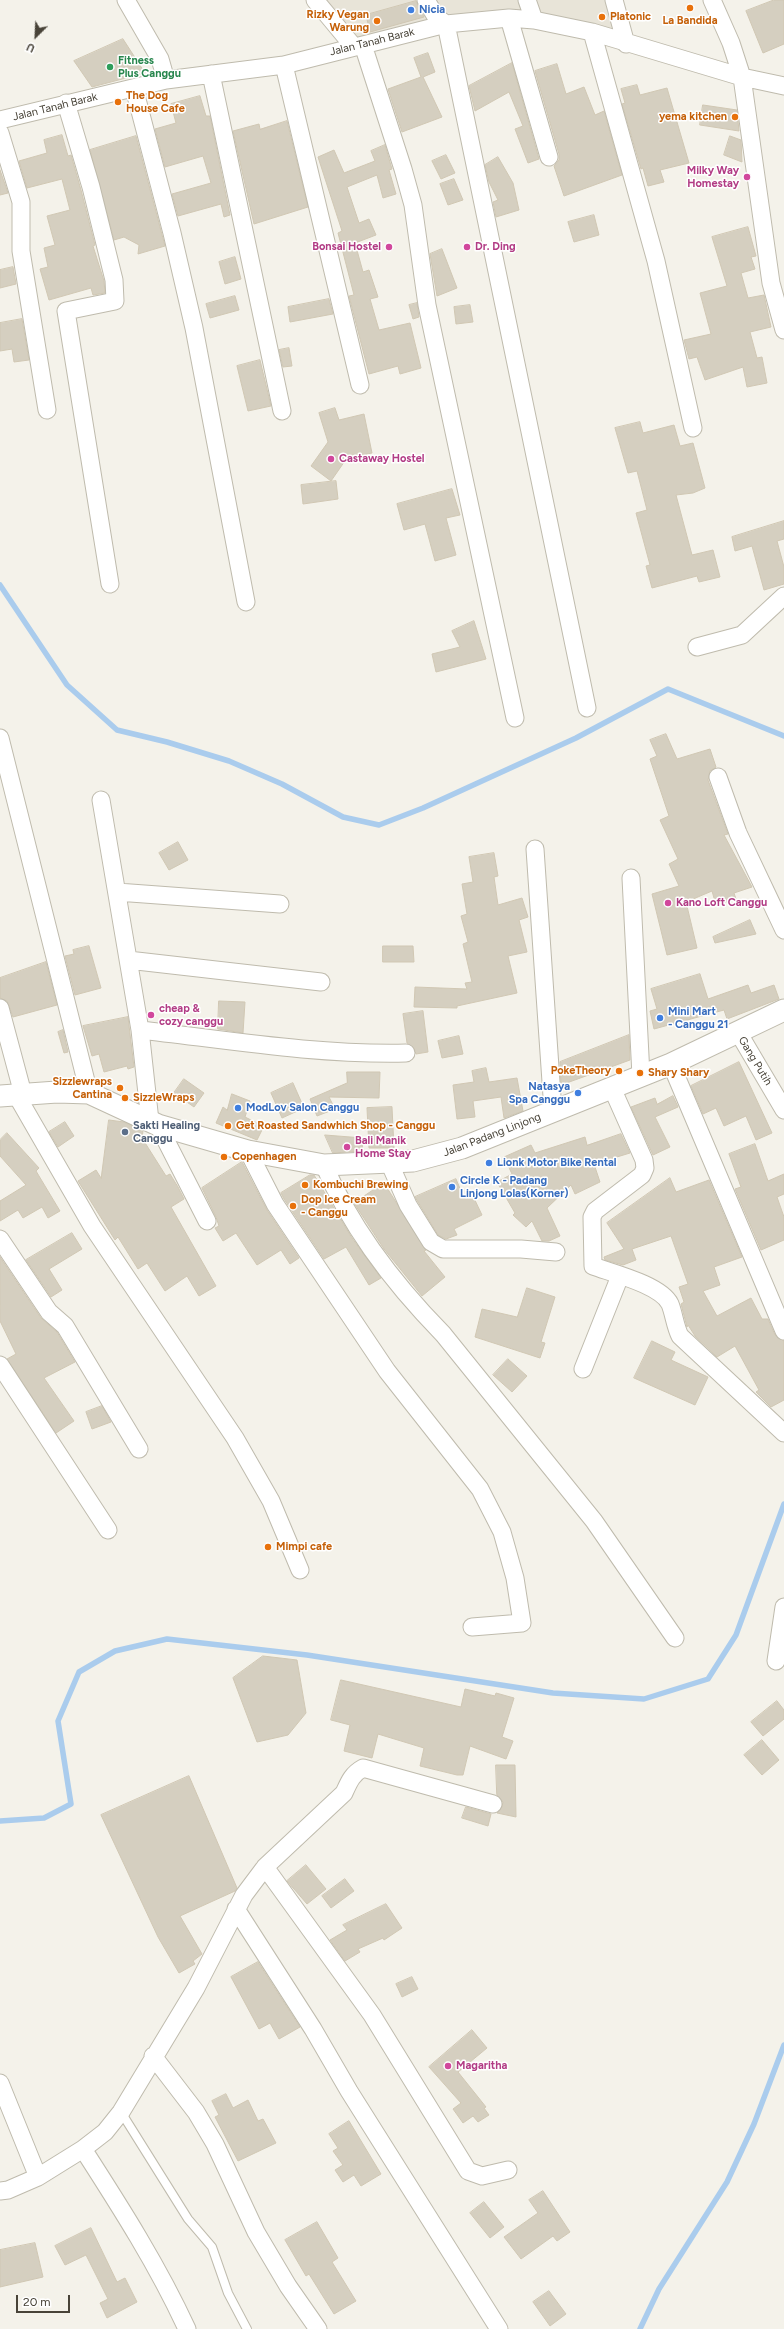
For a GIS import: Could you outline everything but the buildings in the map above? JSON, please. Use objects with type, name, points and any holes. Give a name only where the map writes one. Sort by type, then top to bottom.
[{"type":"street","points":[[126,0],[160,60],[166,80]]},
{"type":"street","points":[[316,0],[358,46],[403,169],[412,205],[427,305],[515,718]]},
{"type":"street","points":[[426,0],[436,17],[446,24],[587,708]]},
{"type":"street","points":[[527,0],[534,20]]},
{"type":"street","points":[[614,0],[626,44]]},
{"type":"street","points":[[712,0],[731,43],[742,77],[771,283],[784,330]]},
{"type":"street","points":[[509,18],[549,157]]},
{"type":"street","name":"Jalan Tanah Barak","points":[[0,120],[166,80],[284,65],[446,24],[509,18],[534,20],[592,32],[626,44],[742,77],[784,86]]},
{"type":"street","points":[[592,32],[656,261],[693,428]]},
{"type":"street","points":[[284,65],[360,385]]},
{"type":"street","points":[[211,74],[282,411]]},
{"type":"street","points":[[134,88],[172,234],[194,328],[246,602]]},
{"type":"street","points":[[66,103],[91,188],[114,280],[115,301],[66,310],[110,584]]},
{"type":"street","points":[[0,132],[21,202],[21,251],[47,410]]},
{"type":"street","points":[[697,647],[742,635],[784,596]]},
{"type":"street","points":[[0,738],[89,1093]]},
{"type":"street","points":[[718,777],[738,833],[784,930]]},
{"type":"street","points":[[101,800],[140,1030],[154,1123],[207,1221]]},
{"type":"street","points":[[535,849],[553,1111]]},
{"type":"street","points":[[631,878],[641,1076]]},
{"type":"street","points":[[117,892],[280,904]]},
{"type":"street","points":[[128,960],[321,982]]},
{"type":"street","points":[[0,1008],[14,1095],[92,1226],[235,1438],[271,1501],[300,1570]]},
{"type":"street","name":"Jalan Padang Linjong","points":[[14,1095],[89,1093],[154,1123],[248,1150],[324,1165],[413,1161],[462,1148],[672,1064],[784,1010]]},
{"type":"street","points":[[140,1030],[292,1048],[361,1053],[406,1053]]},
{"type":"street","name":"Gang Putih","points":[[738,1032],[784,1110]]},
{"type":"street","points":[[672,1064],[784,1331]]},
{"type":"street","points":[[612,1088],[644,1160],[645,1168],[642,1175],[599,1205],[592,1217],[593,1266],[664,1295],[670,1304],[675,1327],[680,1336],[784,1433]]},
{"type":"street","points":[[248,1150],[275,1204],[309,1256],[387,1372],[480,1489],[502,1532],[515,1578],[522,1623],[472,1627]]},
{"type":"street","points":[[389,1162],[408,1205],[431,1242],[436,1247],[443,1249],[521,1249],[556,1252]]},
{"type":"street","points":[[324,1165],[336,1193],[362,1234],[418,1308],[443,1334],[594,1521],[675,1638]]},
{"type":"street","points":[[0,1239],[49,1312],[65,1326],[139,1449]]},
{"type":"street","points":[[583,1369],[620,1276]]},
{"type":"street","points":[[0,1365],[108,1530]]},
{"type":"street","points":[[776,1662],[784,1607]]},
{"type":"street","points":[[0,2191],[8,2190],[38,2177],[83,2150],[105,2132],[121,2112],[153,2056],[196,1988],[244,1895],[265,1867],[338,1800],[344,1793],[351,1777],[363,1768],[493,1804]]},
{"type":"street","points":[[265,1867],[372,2015],[468,2171],[482,2176],[508,2170]]},
{"type":"street","points":[[236,1909],[314,2029],[349,2091],[499,2329]]},
{"type":"street","points":[[153,2056],[196,2112],[215,2144],[256,2232],[288,2286],[318,2329]]},
{"type":"street","points":[[0,2083],[38,2177]]},
{"type":"street","points":[[83,2150],[123,2211],[164,2280],[187,2329]]},
{"type":"lane","points":[[121,2112],[188,2220],[212,2247],[228,2293],[247,2329]]},
{"type":"shaded area","points":[[318,0],[611,0],[632,40],[536,17],[357,48]]},
{"type":"waterway","points":[[0,585],[67,685],[117,730],[167,742],[229,761],[282,784],[343,817],[379,825],[423,808],[576,738],[668,689],[784,736]]},
{"type":"waterway","points":[[0,1821],[44,1818],[71,1804],[58,1721],[79,1672],[115,1651],[167,1639],[307,1655],[553,1693],[644,1699],[708,1679],[736,1635],[784,1504]]},
{"type":"waterway","points":[[640,2329],[659,2289],[727,2182],[754,2124],[784,2045]]},
{"type":"place","name":"La Bandida","points":[[690,8]]},
{"type":"place","name":"Nicia","points":[[411,10]]},
{"type":"place","name":"Platonic","points":[[602,17]]},
{"type":"place","name":"Rizky Vegan Warung","points":[[377,21]]},
{"type":"place","name":"Fitness Plus Canggu","points":[[110,67]]},
{"type":"place","name":"The Dog House Cafe","points":[[118,102]]},
{"type":"place","name":"yema kitchen","points":[[735,117]]},
{"type":"place","name":"Milky Way Homestay","points":[[747,177]]},
{"type":"place","name":"Bonsai Hostel","points":[[389,247]]},
{"type":"place","name":"Dr. Ding","points":[[467,247]]},
{"type":"place","name":"Castaway Hostel","points":[[331,459]]},
{"type":"place","name":"Kano Loft Canggu","points":[[668,903]]},
{"type":"place","name":"cheap & cozy canggu","points":[[151,1015]]},
{"type":"place","name":"Mini Mart - Canggu 21","points":[[660,1018]]},
{"type":"place","name":"PokeTheory","points":[[619,1071]]},
{"type":"place","name":"Shary Shary","points":[[640,1073]]},
{"type":"place","name":"Sizzlewraps Cantina","points":[[120,1088]]},
{"type":"place","name":"Natasya Spa Canggu","points":[[578,1093]]},
{"type":"place","name":"SizzleWraps","points":[[125,1098]]},
{"type":"place","name":"ModLov Salon Canggu","points":[[238,1108]]},
{"type":"place","name":"Get Roasted Sandwhich Shop - Canggu","points":[[228,1126]]},
{"type":"place","name":"Sakti Healing Canggu","points":[[125,1132]]},
{"type":"place","name":"Bali Manik Home Stay","points":[[347,1147]]},
{"type":"place","name":"Copenhagen","points":[[224,1157]]},
{"type":"place","name":"Lionk Motor Bike Rental","points":[[489,1163]]},
{"type":"place","name":"Kombuchi Brewing","points":[[305,1185]]},
{"type":"place","name":"Circle K - Padang Linjong Lolas(Korner)","points":[[452,1187]]},
{"type":"place","name":"Dop Ice Cream - Canggu","points":[[293,1206]]},
{"type":"place","name":"Mimpi cafe","points":[[268,1547]]},
{"type":"place","name":"Magaritha","points":[[448,2066]]}]
